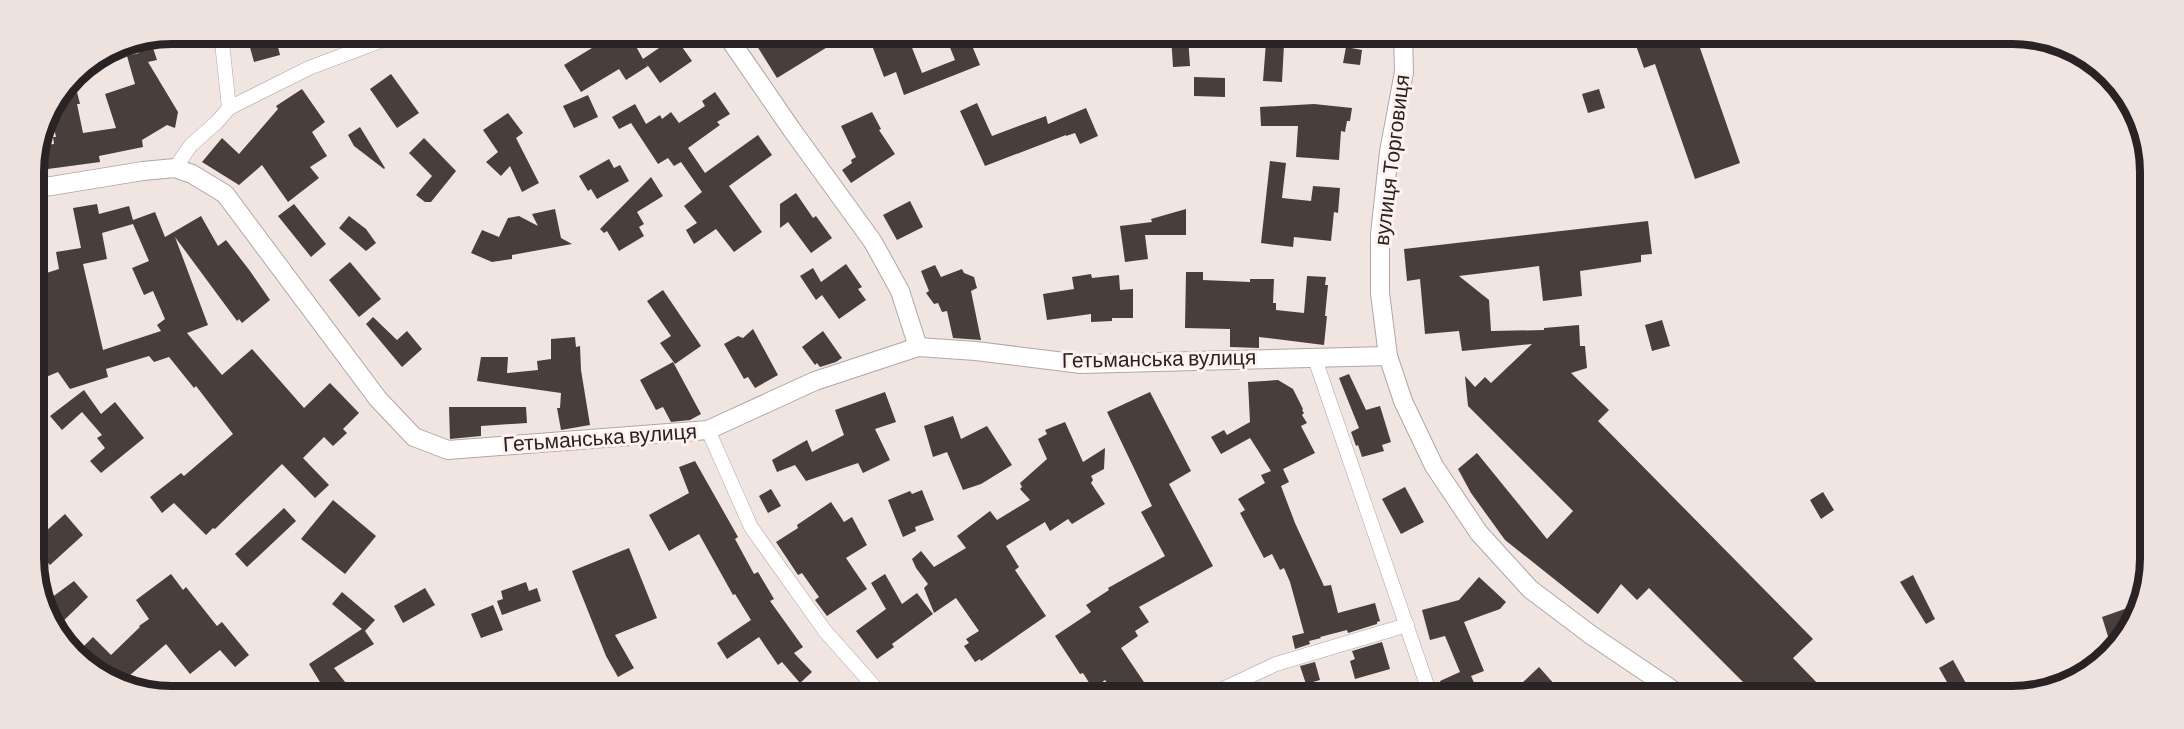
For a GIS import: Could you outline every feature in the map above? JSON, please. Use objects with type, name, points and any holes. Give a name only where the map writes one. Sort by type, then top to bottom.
[{"type":"street","points":[[222,44],[229,108]]},
{"type":"street","points":[[175,168],[191,145],[229,108],[309,68],[373,44]]},
{"type":"street","points":[[733,44],[873,242],[900,291],[918,347]]},
{"type":"street","name":"вулиця Торговиця","points":[[1403,44],[1404,72],[1389,152],[1380,234],[1380,293],[1388,356],[1403,401],[1434,466],[1479,533],[1530,589],[1591,635],[1665,685]]},
{"type":"street","name":"Гетьманська вулиця","points":[[44,187],[175,168],[192,174],[225,194],[378,399],[414,437],[448,450],[708,430],[815,381],[918,347],[976,351],[1081,364],[1314,356],[1388,356]]},
{"type":"street","points":[[1314,356],[1427,685]]},
{"type":"street","points":[[708,430],[751,527],[825,631],[873,686]]},
{"type":"street","points":[[1229,685],[1276,664],[1407,625]]},
{"type":"building","points":[[249,44],[289,44],[278,47],[280,55],[254,62]]},
{"type":"building","points":[[599,44],[635,44],[643,59],[665,44],[680,44],[692,61],[660,83],[644,60],[648,66],[626,80],[619,69],[581,92],[564,65]]},
{"type":"building","points":[[760,44],[788,44],[790,47],[795,44],[832,44],[777,78],[757,46]]},
{"type":"building","points":[[871,44],[911,44],[922,73],[955,60],[949,44],[983,44],[973,48],[980,65],[904,95],[896,72],[884,77]]},
{"type":"building","points":[[1172,44],[1189,44],[1190,66],[1173,67]]},
{"type":"building","points":[[1266,44],[1284,44],[1282,82],[1263,81]]},
{"type":"building","points":[[1635,44],[1711,44],[1700,48],[1740,163],[1695,179],[1655,64],[1644,68]]},
{"type":"building","points":[[152,45],[157,60],[148,62],[178,112],[175,128],[167,125],[142,140],[143,147],[99,156],[100,162],[44,170],[47,145],[54,144],[53,137],[56,137],[53,123],[76,87],[83,133],[116,128],[105,94],[135,84],[127,56],[139,53],[139,49]]},
{"type":"building","points":[[1346,47],[1362,50],[1360,65],[1343,63]]},
{"type":"building","points":[[391,74],[419,113],[397,128],[370,89]]},
{"type":"building","points":[[1194,77],[1225,78],[1225,97],[1194,96]]},
{"type":"building","points":[[302,89],[325,122],[312,132],[327,156],[310,167],[319,178],[288,202],[262,165],[239,185],[202,162],[222,138],[239,154],[278,109],[276,106]]},
{"type":"building","points":[[1599,89],[1605,108],[1588,113],[1582,94]]},
{"type":"building","points":[[715,92],[730,114],[717,122],[720,125],[688,148],[705,173],[758,135],[772,155],[729,186],[762,232],[734,252],[716,229],[694,244],[686,230],[697,223],[684,206],[702,192],[681,162],[674,166],[668,158],[658,164],[631,123],[619,129],[612,117],[635,104],[646,124],[660,115],[662,119],[671,112],[679,123],[705,106],[702,101]]},
{"type":"building","points":[[588,95],[598,117],[574,128],[563,106]]},
{"type":"building","points":[[977,103],[992,136],[1046,116],[1048,124],[1086,108],[1098,136],[1080,144],[1075,133],[1066,135],[985,166],[960,111]]},
{"type":"building","points":[[1314,104],[1352,108],[1345,132],[1341,131],[1339,160],[1296,157],[1298,126],[1261,126],[1260,107]]},
{"type":"building","points":[[872,112],[881,129],[879,130],[895,154],[851,183],[842,170],[856,157],[841,126]]},
{"type":"building","points":[[508,113],[523,133],[516,138],[539,183],[522,192],[510,166],[501,176],[486,162],[498,152],[483,130]]},
{"type":"building","points":[[360,127],[384,169],[354,146],[348,135]]},
{"type":"building","points":[[424,138],[456,171],[431,202],[425,202],[416,195],[432,176],[409,153]]},
{"type":"building","points":[[609,159],[614,168],[620,165],[629,181],[597,199],[591,189],[588,191],[579,176]]},
{"type":"building","points":[[1270,161],[1286,163],[1282,198],[1311,201],[1313,186],[1340,188],[1338,213],[1334,212],[1331,241],[1294,237],[1293,247],[1261,243]]},
{"type":"building","points":[[651,177],[663,196],[637,212],[644,224],[639,227],[644,236],[619,251],[607,231],[604,233],[600,229]]},
{"type":"building","points":[[796,193],[813,218],[816,216],[832,238],[811,253],[788,222],[780,228],[780,204]]},
{"type":"building","points":[[910,201],[923,227],[897,240],[883,215]]},
{"type":"building","points":[[97,204],[99,214],[129,206],[133,220],[155,212],[165,237],[201,216],[218,246],[226,240],[270,300],[242,323],[239,319],[237,321],[175,237],[208,325],[187,333],[222,375],[252,349],[304,408],[330,383],[359,413],[343,429],[347,433],[333,446],[324,437],[303,458],[329,485],[315,498],[282,464],[206,535],[174,503],[162,513],[150,497],[181,473],[184,476],[233,434],[196,386],[194,388],[169,357],[154,362],[149,356],[106,369],[108,377],[70,389],[58,372],[44,378],[44,274],[59,269],[56,252],[81,248],[73,208]],"holes":[[[133,224],[149,261],[132,268],[144,295],[153,291],[165,319],[157,325],[161,331],[103,350],[83,264],[107,259],[102,233]]]},
{"type":"building","points":[[294,204],[326,244],[311,257],[278,216]]},
{"type":"building","points":[[555,209],[561,238],[572,244],[512,255],[512,259],[492,262],[471,253],[482,230],[499,237],[508,218],[519,216],[538,226],[532,214]]},
{"type":"building","points":[[1186,209],[1186,235],[1145,235],[1148,259],[1125,262],[1120,226],[1152,222],[1151,219]]},
{"type":"building","points":[[349,216],[366,229],[376,243],[366,251],[339,228]]},
{"type":"building","points":[[1648,221],[1652,254],[1641,255],[1641,262],[1580,271],[1582,296],[1543,301],[1539,266],[1459,276],[1489,300],[1491,331],[1544,330],[1544,328],[1579,325],[1580,346],[1585,346],[1587,368],[1571,373],[1609,410],[1598,421],[1813,639],[1793,658],[1819,685],[1746,685],[1649,588],[1637,600],[1621,584],[1598,614],[1505,540],[1471,493],[1458,469],[1477,453],[1547,539],[1573,511],[1468,406],[1465,376],[1475,387],[1485,377],[1491,383],[1532,344],[1462,351],[1459,331],[1425,334],[1420,279],[1407,281],[1404,249]]},
{"type":"building","points":[[350,262],[381,299],[359,317],[329,280]]},
{"type":"building","points":[[846,264],[862,287],[858,289],[866,300],[839,319],[822,295],[816,300],[800,276],[813,268],[821,282]]},
{"type":"building","points":[[935,265],[941,277],[962,269],[964,273],[974,277],[977,288],[971,291],[981,340],[953,338],[947,311],[942,312],[938,303],[934,304],[926,293],[929,291],[921,271]]},
{"type":"building","points":[[1186,272],[1203,272],[1203,280],[1250,282],[1250,279],[1274,279],[1273,303],[1276,303],[1276,310],[1304,313],[1307,276],[1326,277],[1325,285],[1328,285],[1324,345],[1259,337],[1259,348],[1230,347],[1230,329],[1185,328]]},
{"type":"building","points":[[1091,274],[1092,278],[1119,275],[1120,290],[1133,289],[1133,318],[1112,318],[1112,321],[1091,322],[1091,314],[1047,320],[1043,294],[1074,289],[1072,277]]},
{"type":"building","points":[[663,290],[701,346],[675,364],[660,343],[671,336],[647,301]]},
{"type":"building","points":[[373,317],[397,340],[407,331],[422,349],[402,367],[366,324]]},
{"type":"building","points":[[1662,320],[1670,346],[1652,351],[1645,325]]},
{"type":"building","points":[[753,329],[778,375],[755,388],[748,377],[744,379],[724,344],[738,336],[743,338]]},
{"type":"building","points":[[823,331],[842,358],[820,367],[817,363],[815,365],[802,347]]},
{"type":"building","points":[[575,337],[576,347],[580,346],[581,370],[590,425],[561,430],[557,408],[560,408],[561,393],[477,381],[481,357],[508,357],[507,373],[538,370],[537,361],[551,359],[551,339]]},
{"type":"building","points":[[673,362],[701,414],[690,420],[671,422],[663,407],[656,410],[640,380]]},
{"type":"building","points":[[1349,374],[1366,410],[1380,406],[1391,442],[1382,445],[1384,451],[1362,457],[1358,445],[1356,446],[1351,432],[1359,428],[1339,378]]},
{"type":"building","points":[[1278,380],[1293,389],[1307,423],[1301,426],[1315,453],[1283,469],[1289,482],[1281,486],[1295,523],[1324,586],[1331,585],[1338,613],[1375,603],[1380,621],[1348,633],[1347,630],[1320,637],[1309,641],[1310,644],[1295,649],[1292,636],[1304,633],[1290,582],[1284,568],[1280,570],[1272,554],[1264,558],[1240,513],[1245,510],[1238,499],[1265,483],[1261,475],[1271,471],[1250,438],[1221,454],[1211,437],[1224,430],[1227,435],[1250,422],[1248,382]]},
{"type":"building","points":[[84,390],[101,414],[115,402],[144,438],[101,473],[90,461],[105,448],[97,438],[102,435],[82,412],[62,430],[50,416]]},
{"type":"building","points":[[885,392],[896,422],[875,429],[890,460],[863,473],[858,463],[806,481],[795,465],[777,472],[772,460],[807,440],[812,452],[844,435],[835,410]]},
{"type":"building","points":[[1150,392],[1191,471],[1169,484],[1213,566],[1139,607],[1149,622],[1135,631],[1138,636],[1121,648],[1146,685],[1109,685],[1105,680],[1098,685],[1091,686],[1083,673],[1080,674],[1055,636],[1091,612],[1086,605],[1109,590],[1108,588],[1165,556],[1141,512],[1152,506],[1107,412]]},
{"type":"building","points":[[449,407],[526,407],[527,423],[481,426],[481,436],[450,439]]},
{"type":"building","points":[[953,416],[961,439],[987,426],[1012,465],[981,484],[963,490],[947,452],[933,457],[924,426]]},
{"type":"building","points":[[1065,422],[1083,462],[1105,448],[1104,469],[1091,476],[1093,480],[1091,483],[1105,504],[1072,524],[1068,519],[1050,531],[1045,522],[1006,546],[1019,567],[1015,570],[1046,616],[981,661],[980,659],[975,662],[964,646],[969,643],[966,639],[979,631],[956,598],[934,613],[924,588],[928,584],[912,559],[921,551],[934,567],[966,548],[957,536],[990,511],[997,520],[1030,500],[1020,489],[1022,487],[1020,483],[1047,459],[1038,439],[1047,434],[1045,430]]},
{"type":"building","points":[[695,461],[738,537],[735,539],[754,574],[758,572],[774,599],[770,601],[803,647],[794,653],[812,672],[800,683],[782,662],[778,665],[759,637],[727,659],[717,643],[751,620],[735,594],[733,595],[699,534],[669,551],[649,515],[689,493],[679,467]]},
{"type":"building","points":[[1405,487],[1424,522],[1401,534],[1382,499]]},
{"type":"building","points":[[771,489],[781,506],[768,513],[759,496]]},
{"type":"building","points":[[922,490],[934,520],[915,527],[916,531],[903,537],[888,500],[910,491],[912,494]]},
{"type":"building","points":[[1823,492],[1834,510],[1821,519],[1810,500]]},
{"type":"building","points":[[333,500],[376,536],[345,574],[301,539]]},
{"type":"building","points":[[831,502],[844,522],[852,517],[867,545],[846,558],[867,589],[827,616],[815,600],[819,597],[802,573],[798,575],[776,542]]},
{"type":"building","points":[[284,508],[296,521],[247,567],[235,554]]},
{"type":"building","points":[[65,514],[83,535],[50,565],[44,559],[44,533]]},
{"type":"building","points":[[629,548],[657,618],[615,635],[634,668],[618,677],[606,656],[572,571]]},
{"type":"building","points":[[171,574],[183,590],[186,587],[217,626],[222,622],[249,655],[235,667],[220,650],[190,674],[166,644],[127,677],[123,676],[94,659],[82,648],[93,637],[111,655],[149,619],[136,600]]},
{"type":"building","points":[[885,574],[902,604],[917,593],[933,614],[892,644],[894,647],[877,659],[856,631],[886,609],[871,583]]},
{"type":"building","points":[[1913,575],[1935,619],[1926,624],[1900,582]]},
{"type":"building","points":[[1479,577],[1506,602],[1500,609],[1464,622],[1484,671],[1471,676],[1475,685],[1442,685],[1440,681],[1460,672],[1445,636],[1430,640],[1422,610],[1459,600]]},
{"type":"building","points":[[74,581],[88,597],[62,622],[53,604],[55,602],[51,598]]},
{"type":"building","points":[[526,582],[529,591],[537,588],[541,601],[502,615],[497,601],[503,599],[501,591]]},
{"type":"building","points":[[425,588],[435,605],[403,623],[394,606]]},
{"type":"building","points":[[342,592],[375,620],[365,631],[374,644],[334,668],[348,686],[322,686],[309,664],[362,629],[332,604]]},
{"type":"building","points":[[493,605],[503,630],[481,638],[471,614]]},
{"type":"building","points":[[2130,607],[2109,641],[2102,617]]},
{"type":"building","points":[[1382,642],[1390,669],[1355,679],[1350,661],[1355,659],[1352,651]]},
{"type":"building","points":[[1953,660],[1967,685],[1949,685],[1939,668]]},
{"type":"building","points":[[1315,662],[1320,680],[1306,684],[1300,666]]},
{"type":"building","points":[[1539,667],[1555,685],[1520,685]]}]
